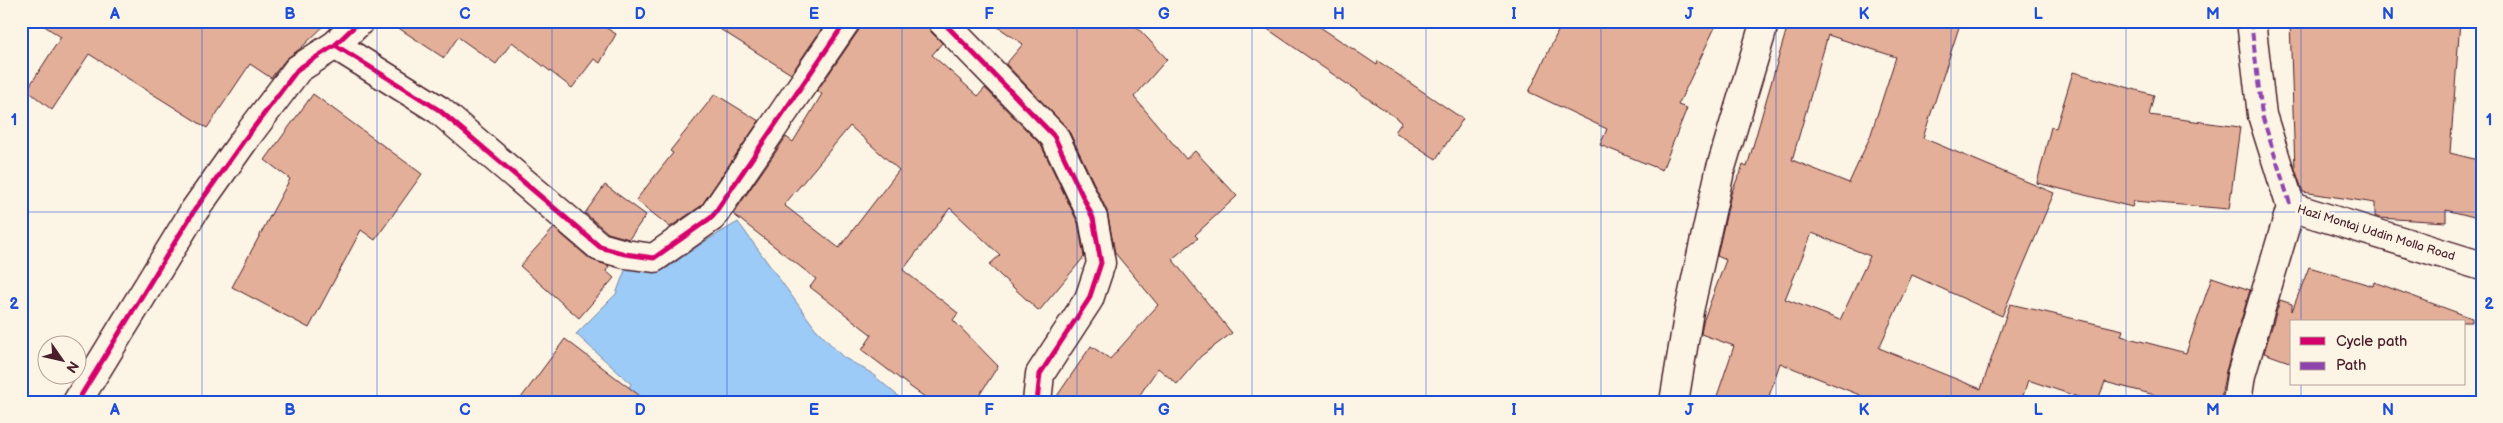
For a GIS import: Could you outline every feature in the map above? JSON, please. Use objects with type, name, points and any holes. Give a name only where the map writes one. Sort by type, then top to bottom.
[{"type":"street","points":[[77,402],[194,211],[245,139],[298,70],[335,45],[360,21]]},
{"type":"street","points":[[335,45],[439,110],[600,247],[626,254],[654,258],[712,217],[846,21]]},
{"type":"street","points":[[942,21],[1054,136],[1093,218],[1101,263],[1090,299],[1040,374],[1037,402]]},
{"type":"street","points":[[1674,402],[1690,311],[1720,171],[1765,21]]},
{"type":"street","points":[[2251,21],[2262,115],[2291,207]]},
{"type":"street","name":"Hazi Montaj Uddin Molla Road","points":[[2237,402],[2241,375],[2291,207],[2482,266]]},
{"type":"water","points":[[738,222],[815,328],[843,357],[871,373],[905,402],[620,402],[631,384],[576,334],[616,294],[630,257],[667,268],[704,242]]},
{"type":"building","points":[[37,21],[329,21],[301,48],[286,59],[271,78],[250,64],[207,128],[89,54],[52,110],[27,90],[61,37]]},
{"type":"building","points":[[388,21],[595,21],[616,34],[600,63],[594,59],[572,88],[512,42],[496,64],[458,37],[444,58]]},
{"type":"building","points":[[707,21],[827,21],[791,74]]},
{"type":"building","points":[[861,21],[927,21],[931,32],[942,43],[932,55],[978,96],[985,88],[1041,145],[1078,223],[1084,257],[1039,311],[989,265],[1000,255],[950,208],[903,270],[958,313],[953,320],[998,366],[975,402],[932,402],[862,350],[872,335],[810,287],[816,279],[733,214],[786,137],[793,142],[822,94],[817,91],[859,30]],"holes":[[[850,126],[899,170],[839,248],[784,205]]]},
{"type":"building","points":[[989,21],[1131,21],[1167,59],[1134,97],[1186,159],[1195,151],[1237,196],[1195,235],[1198,238],[1172,259],[1232,333],[1201,356],[1177,384],[1158,368],[1135,402],[1053,402],[1091,346],[1110,359],[1158,305],[1115,253],[1107,211],[1068,129],[1006,64],[1023,44]]},
{"type":"building","points":[[1256,21],[1311,21],[1377,65],[1378,61],[1463,119],[1436,159],[1395,132],[1402,122]]},
{"type":"building","points":[[1563,21],[1718,21],[1678,105],[1687,108],[1662,170],[1600,145],[1607,129],[1529,92]]},
{"type":"building","points":[[1789,21],[1961,21],[1923,138],[2054,193],[2002,316],[1912,275],[1879,348],[1981,389],[2010,304],[2123,330],[2121,336],[2186,353],[2212,277],[2250,290],[2226,371],[2220,402],[2182,402],[2105,382],[2097,402],[2093,402],[2028,380],[2021,402],[1877,402],[1780,363],[1767,402],[1715,402],[1734,346],[1701,334],[1703,322],[1726,260],[1717,256],[1731,194],[1743,165],[1747,167]],"holes":[[[1828,35],[1896,57],[1870,137],[1849,183],[1792,160]],[[1812,233],[1870,256],[1840,320],[1785,299]]]},
{"type":"building","points":[[2290,21],[2460,21],[2450,153],[2482,161],[2482,219],[2446,210],[2446,222],[2379,218],[2375,216],[2375,203],[2303,192],[2295,169]]},
{"type":"building","points":[[2073,72],[2154,95],[2149,115],[2240,127],[2229,209],[2134,201],[2132,207],[2037,183],[2051,127],[2056,128]]},
{"type":"building","points":[[313,94],[422,174],[375,240],[361,230],[309,328],[232,287],[290,179],[265,160]]},
{"type":"building","points":[[715,94],[759,121],[701,206],[670,227],[636,200],[673,153],[670,151]]},
{"type":"building","points":[[605,185],[646,215],[629,239],[608,233],[585,213]]},
{"type":"building","points":[[554,228],[590,259],[609,266],[606,271],[614,278],[579,318],[520,266]]},
{"type":"building","points":[[2309,267],[2373,286],[2374,282],[2472,318],[2472,322],[2466,322],[2466,320],[2290,320],[2290,362],[2264,353],[2280,300],[2292,304],[2292,311]]},
{"type":"building","points":[[565,339],[648,402],[518,402]]},
{"type":"marked path","points":[[2251,21],[2262,115],[2291,207]]},
{"type":"cycle path","points":[[77,402],[194,211],[245,139],[298,69],[335,45],[360,21]]},
{"type":"cycle path","points":[[335,45],[439,110],[600,247],[625,254],[654,258],[712,217],[846,21]]},
{"type":"cycle path","points":[[942,21],[1054,136],[1093,218],[1101,263],[1089,299],[1040,374],[1037,402]]}]
